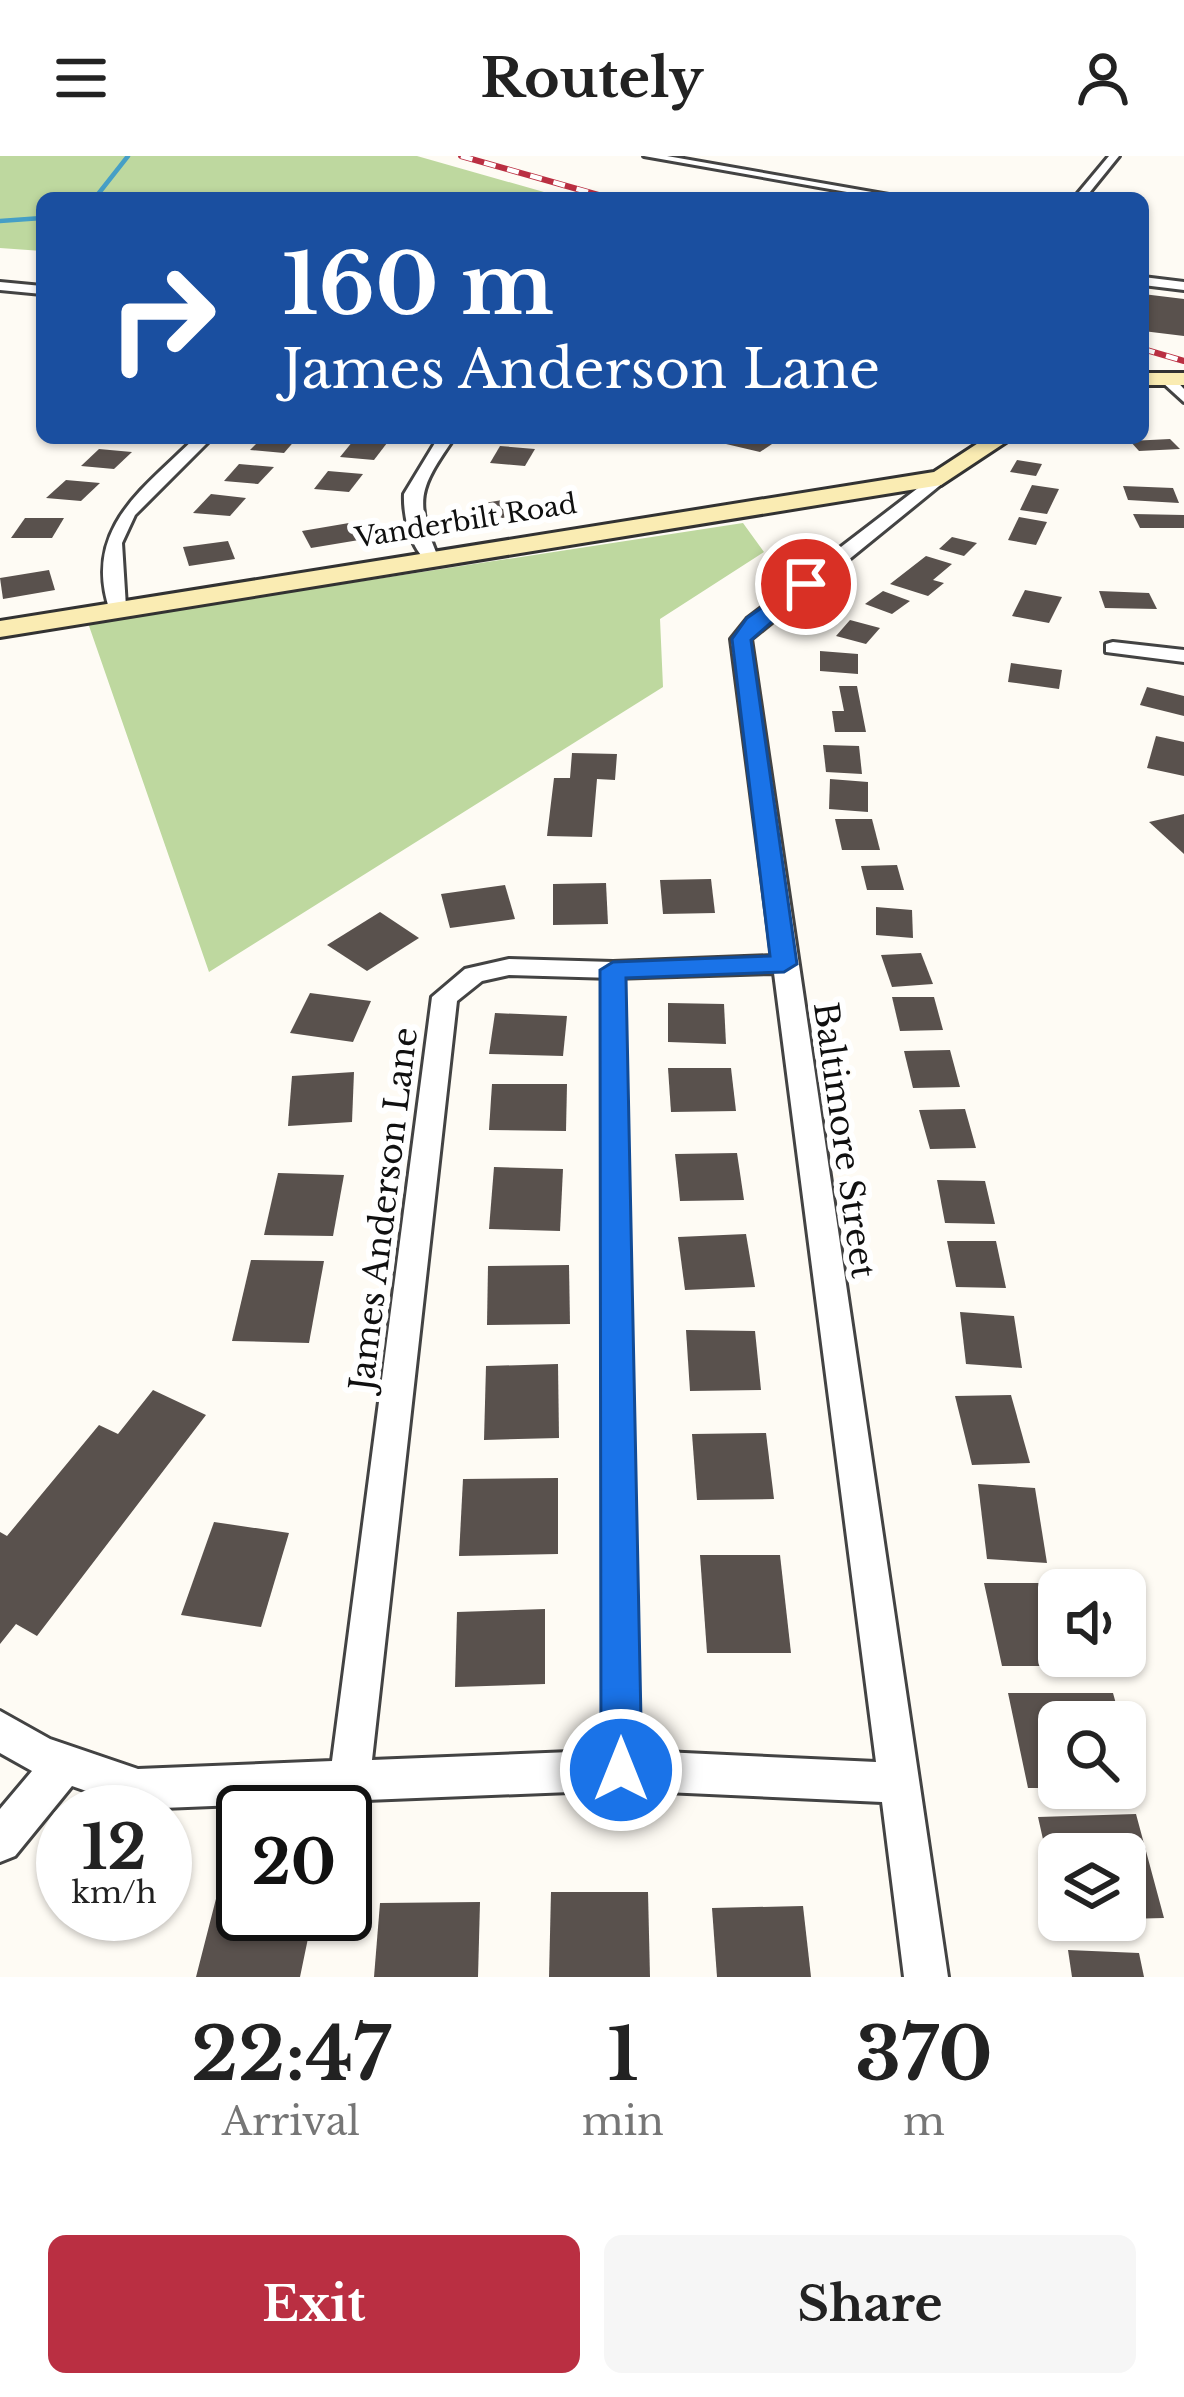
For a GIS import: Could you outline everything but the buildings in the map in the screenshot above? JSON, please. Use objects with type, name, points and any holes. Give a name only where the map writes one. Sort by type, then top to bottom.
[{"type":"street","points":[[649,156],[865,192]]},
{"type":"street","points":[[1084,192],[1114,156]]},
{"type":"street","points":[[1149,282],[1184,286]]},
{"type":"street","points":[[0,286],[36,289]]},
{"type":"street","points":[[1176,379],[1184,398]]},
{"type":"street","points":[[117,608],[113,543],[128,513],[198,444]]},
{"type":"street","points":[[428,557],[409,510],[409,492],[442,444]]},
{"type":"street","name":"Baltimore Street","points":[[926,1977],[741,639],[754,622],[991,444]]},
{"type":"street","name":"Vanderbilt Road","points":[[0,628],[941,478]]},
{"type":"street","points":[[1113,648],[1184,656]]},
{"type":"street","name":"James Anderson Lane","points":[[350,1777],[445,997],[473,975],[509,967],[613,970],[784,964]]},
{"type":"street","points":[[0,1731],[64,1763],[138,1789],[350,1777],[621,1770],[901,1783]]},
{"type":"street","points":[[0,1841],[64,1763]]},
{"type":"lane","points":[[613,970],[621,1770]]},
{"type":"green space","points":[[0,156],[417,156],[544,192],[36,192],[36,251],[0,248]]},
{"type":"green space","points":[[743,523],[764,552],[660,619],[663,687],[209,972],[88,623]]},
{"type":"waterway","points":[[100,192],[128,156]]},
{"type":"waterway","points":[[0,221],[36,218]]},
{"type":"railway","points":[[461,156],[588,192]]},
{"type":"railway","points":[[1149,351],[1184,361]]},
{"type":"route","points":[[621,1770],[613,970],[784,964],[741,639],[754,622],[806,584]]}]
